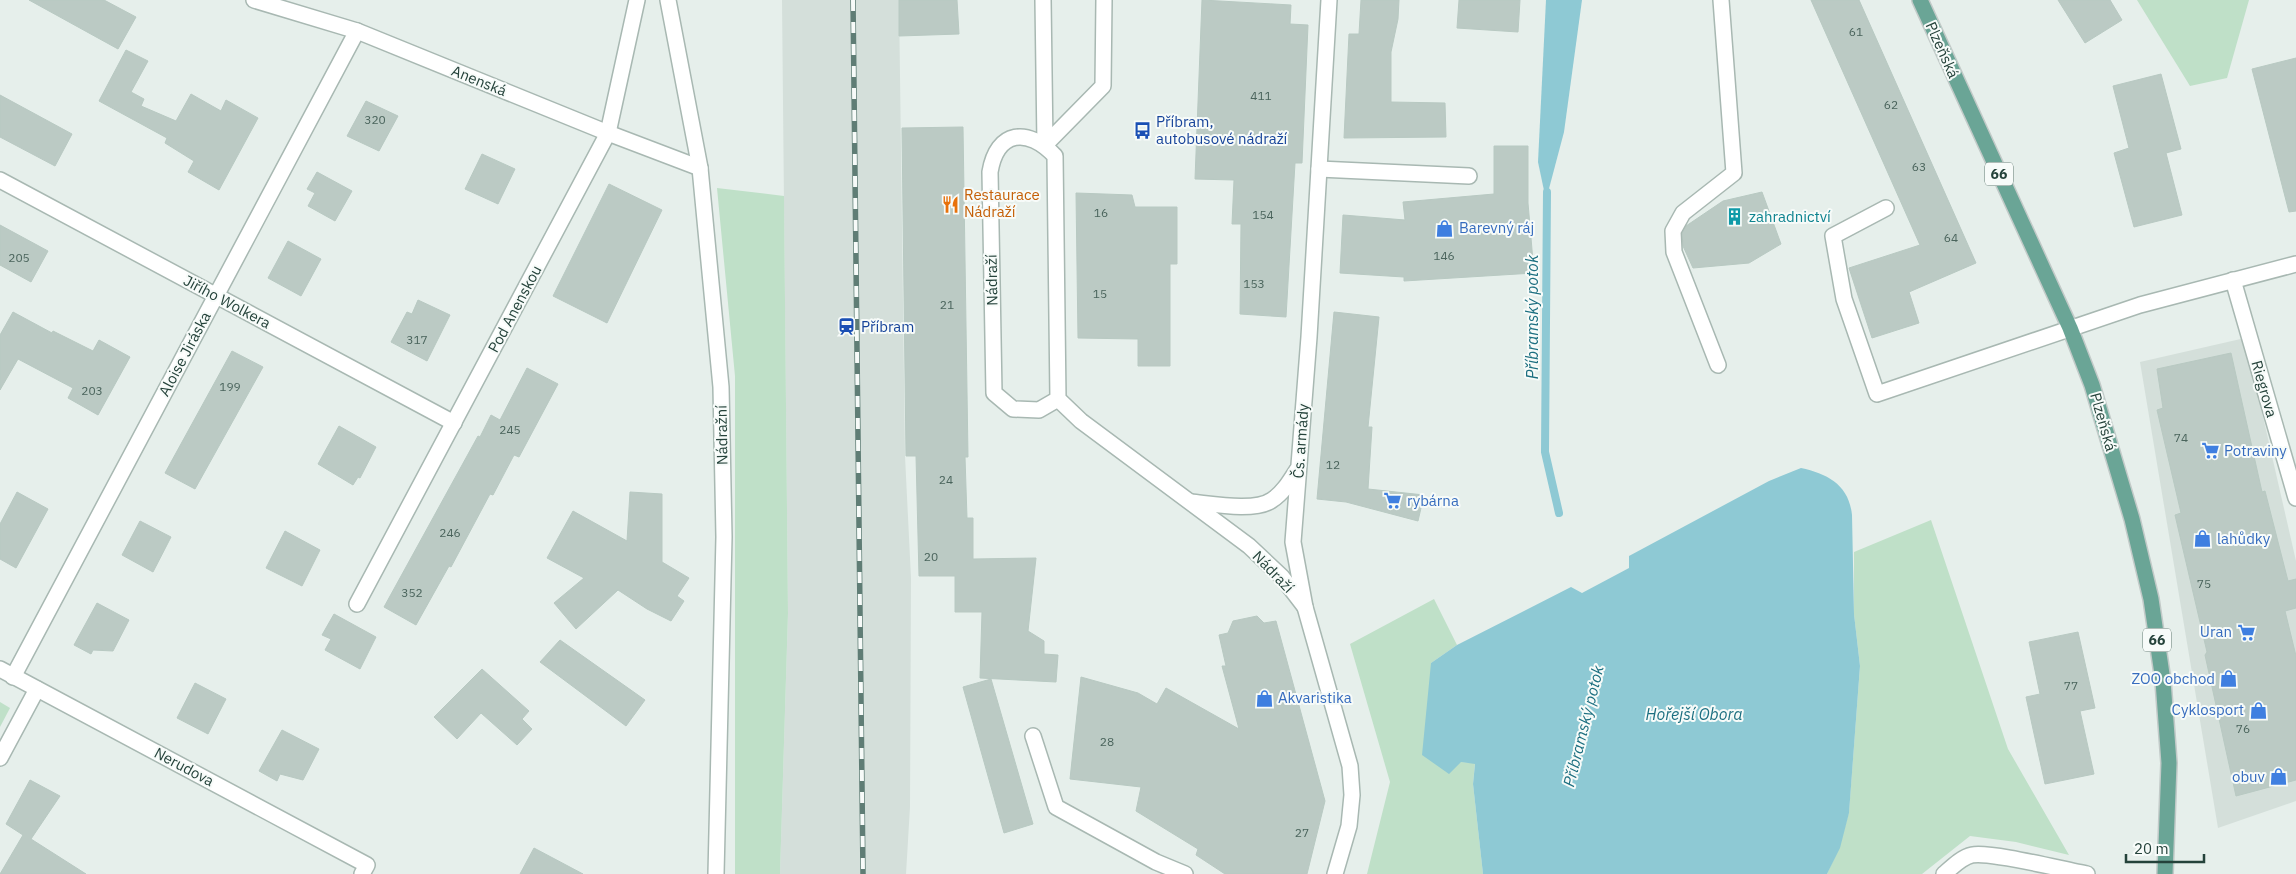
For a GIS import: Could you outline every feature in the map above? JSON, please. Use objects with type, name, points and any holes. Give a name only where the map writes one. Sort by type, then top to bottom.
[{"type":"main road","name":"Plzeňská","points":[[1920,0],[2070,328],[2092,385],[2132,519],[2151,599],[2163,681],[2169,763],[2165,874]]},
{"type":"street","name":"Anenská","points":[[254,0],[357,31],[608,133],[700,168]]},
{"type":"street","name":"Pod Anenskou","points":[[358,604],[608,133],[637,0]]},
{"type":"street","name":"Nádražní","points":[[668,0],[700,168],[721,386],[724,537],[716,874]]},
{"type":"street","points":[[1043,0],[1045,145],[1055,156],[1057,174],[1058,399]]},
{"type":"street","points":[[1045,145],[1103,86],[1104,0]]},
{"type":"street","name":"Čs. armády","points":[[1329,0],[1293,542],[1305,607],[1350,766],[1352,795],[1348,826],[1335,874]]},
{"type":"street","points":[[1718,365],[1674,252],[1673,231],[1683,214],[1734,173],[1721,0]]},
{"type":"street","name":"Aloise Jiráska","points":[[7,673],[216,296],[357,31]]},
{"type":"street","name":"Nádraží","points":[[1045,145],[1036,139],[1025,136],[1012,138],[1000,146],[992,161],[990,172],[994,393],[1013,409],[1039,410],[1058,399],[1081,421],[1191,502],[1266,561],[1305,607]]},
{"type":"street","points":[[1319,169],[1469,176]]},
{"type":"street","name":"Jiřího Wolkera","points":[[0,180],[454,423]]},
{"type":"street","points":[[1886,208],[1833,236],[1844,299],[1877,394],[2140,305],[2296,264]]},
{"type":"street","name":"Riegrova","points":[[2233,280],[2296,498]]},
{"type":"street","points":[[1191,502],[1260,506],[1272,501],[1284,489],[1298,469]]},
{"type":"street","name":"Nerudova","points":[[7,673],[365,870]]},
{"type":"street","points":[[0,758],[37,689]]},
{"type":"street","points":[[1033,736],[1056,807],[1155,868],[1185,874]]},
{"type":"street","points":[[1944,874],[1959,862],[1973,855],[1990,855],[2087,874]]},
{"type":"shaded area","points":[[782,0],[899,0],[905,456],[911,578],[910,807],[906,874],[780,874],[788,613]]},
{"type":"shaded area","points":[[2245,338],[2296,561],[2296,801],[2218,828],[2140,362]]},
{"type":"green space","points":[[2137,0],[2249,0],[2227,78],[2190,86]]},
{"type":"green space","points":[[717,188],[784,196],[788,613],[780,874],[735,874],[735,376]]},
{"type":"green space","points":[[1931,520],[2008,749],[2069,855],[2016,842],[1970,836],[1922,874],[1827,874],[1839,848],[1849,812],[1860,666],[1854,614],[1854,552]]},
{"type":"green space","points":[[1434,599],[1457,645],[1431,663],[1461,762],[1475,763],[1473,784],[1483,874],[1367,874],[1390,782],[1350,644]]},
{"type":"green space","points":[[0,702],[10,708],[0,727]]},
{"type":"water","points":[[1546,0],[1582,0],[1564,132],[1546,200],[1538,162]]},
{"type":"water","name":"Hořejší Obora","points":[[1801,468],[1836,482],[1847,496],[1852,515],[1854,614],[1860,666],[1849,813],[1840,848],[1827,874],[1483,874],[1473,784],[1475,764],[1461,762],[1449,774],[1422,755],[1431,663],[1457,645],[1571,587],[1582,593],[1629,568],[1629,556],[1769,481]]},
{"type":"building","points":[[29,0],[104,0],[136,17],[118,49]]},
{"type":"building","points":[[899,0],[957,0],[959,34],[899,36]]},
{"type":"building","points":[[1202,0],[1291,5],[1290,24],[1308,25],[1302,163],[1295,163],[1286,317],[1240,314],[1241,224],[1232,224],[1234,180],[1195,179]]},
{"type":"building","points":[[1361,0],[1399,0],[1398,19],[1391,52],[1391,102],[1445,103],[1446,137],[1344,138],[1349,34],[1359,34]]},
{"type":"building","points":[[1459,0],[1520,0],[1518,32],[1457,28]]},
{"type":"building","points":[[1811,0],[1859,0],[1976,263],[1909,292],[1919,323],[1872,338],[1849,268],[1920,245]]},
{"type":"building","points":[[2058,0],[2110,0],[2122,20],[2085,43]]},
{"type":"building","points":[[126,50],[148,61],[131,92],[144,99],[141,106],[176,121],[191,94],[221,111],[226,100],[258,118],[219,190],[188,172],[194,161],[165,143],[167,138],[99,101]]},
{"type":"building","points":[[2296,58],[2296,211],[2289,212],[2252,69]]},
{"type":"building","points":[[2161,74],[2181,149],[2166,153],[2182,215],[2134,227],[2114,153],[2129,148],[2113,86]]},
{"type":"building","points":[[0,95],[72,134],[55,166],[0,137]]},
{"type":"building","points":[[366,101],[398,116],[379,151],[347,136]]},
{"type":"building","points":[[963,127],[968,457],[965,457],[967,518],[973,518],[973,559],[1036,558],[1028,631],[1044,641],[1044,654],[1058,655],[1056,682],[980,678],[982,612],[955,612],[955,576],[919,576],[916,456],[906,456],[902,128]]},
{"type":"building","points":[[1494,146],[1528,146],[1528,203],[1534,273],[1404,281],[1404,277],[1340,273],[1343,215],[1405,220],[1403,202],[1494,194]]},
{"type":"building","points":[[482,154],[515,169],[498,204],[465,189]]},
{"type":"building","points":[[317,172],[352,191],[335,221],[308,206],[315,193],[307,189]]},
{"type":"building","points":[[609,184],[662,210],[607,323],[553,296]]},
{"type":"building","name":"zahradnictví","points":[[1762,192],[1781,244],[1749,263],[1693,268],[1683,246],[1682,233],[1686,226],[1723,201]]},
{"type":"building","points":[[1076,193],[1132,195],[1135,207],[1177,207],[1177,264],[1170,264],[1170,366],[1138,366],[1138,339],[1078,338]]},
{"type":"building","points":[[0,225],[48,251],[31,282],[0,265]]},
{"type":"building","points":[[288,241],[321,259],[301,296],[268,278]]},
{"type":"building","points":[[418,300],[450,315],[427,361],[391,342],[407,312],[412,314]]},
{"type":"building","points":[[13,312],[52,333],[53,331],[93,351],[99,340],[130,357],[98,415],[68,398],[73,388],[18,359],[0,390],[0,335]]},
{"type":"building","points":[[1334,312],[1379,317],[1368,427],[1372,427],[1368,489],[1424,495],[1418,521],[1346,502],[1317,499]]},
{"type":"building","points":[[232,351],[263,367],[195,489],[165,473]]},
{"type":"building","name":"Uran","points":[[2231,353],[2262,492],[2265,491],[2288,581],[2296,579],[2296,608],[2285,611],[2296,656],[2296,780],[2236,796],[2205,655],[2207,652],[2175,515],[2181,513],[2157,410],[2163,408],[2157,369]]},
{"type":"building","points":[[527,368],[558,384],[519,457],[514,455],[493,495],[490,494],[451,567],[449,566],[416,625],[384,607],[478,436],[480,437],[491,415],[500,420]]},
{"type":"building","points":[[339,426],[376,447],[360,478],[358,477],[353,485],[318,464]]},
{"type":"building","points":[[17,492],[48,509],[16,568],[0,559],[0,524]]},
{"type":"building","points":[[630,492],[662,494],[662,562],[689,578],[677,596],[684,601],[671,621],[647,609],[618,590],[576,629],[554,603],[584,578],[547,558],[573,511],[627,541]]},
{"type":"building","points":[[140,521],[171,537],[153,572],[122,555]]},
{"type":"building","points":[[285,531],[320,550],[302,586],[266,568]]},
{"type":"building","points":[[97,603],[129,620],[113,651],[93,650],[91,654],[74,645]]},
{"type":"building","points":[[334,614],[376,637],[360,669],[325,650],[331,639],[322,635]]},
{"type":"building","points":[[1257,616],[1264,623],[1276,621],[1325,801],[1307,874],[1225,874],[1196,855],[1198,849],[1136,811],[1141,787],[1070,779],[1081,677],[1138,693],[1157,704],[1166,688],[1239,729],[1222,666],[1226,666],[1219,635],[1228,633],[1233,621]]},
{"type":"building","points":[[2078,632],[2095,708],[2080,711],[2094,774],[2045,784],[2026,697],[2040,694],[2029,642]]},
{"type":"building","points":[[560,640],[645,700],[626,726],[540,662]]},
{"type":"building","points":[[482,669],[529,711],[522,719],[532,729],[517,745],[481,713],[457,739],[434,717]]},
{"type":"building","points":[[991,679],[1033,824],[1004,833],[963,687]]},
{"type":"building","points":[[195,683],[226,699],[208,734],[177,718]]},
{"type":"building","points":[[282,730],[319,749],[303,780],[280,774],[277,781],[259,771]]},
{"type":"building","points":[[30,780],[60,796],[31,839],[86,874],[0,874],[23,835],[6,824]]},
{"type":"building","points":[[534,848],[583,874],[520,874]]},
{"type":"waterway","name":"Příbramský potok","points":[[1547,192],[1545,452],[1559,513]]},
{"type":"railway","points":[[853,0],[863,874]]},
{"type":"place","name":"Příbram, autobusové nádraží","points":[[1142,131]]},
{"type":"place","name":"Restaurace Nádraží","points":[[950,204]]},
{"type":"place","name":"zahradnictví","points":[[1735,217]]},
{"type":"place","name":"Barevný ráj","points":[[1445,228]]},
{"type":"place","name":"Příbram","points":[[847,327]]},
{"type":"place","name":"Potraviny","points":[[2210,451]]},
{"type":"place","name":"rybárna","points":[[1393,501]]},
{"type":"place","name":"lahůdky","points":[[2203,539]]},
{"type":"place","name":"Uran","points":[[2246,632]]},
{"type":"place","name":"ZOO obchod","points":[[2229,679]]},
{"type":"place","name":"Akvaristika","points":[[1264,698]]},
{"type":"place","name":"Cyklosport","points":[[2258,710]]},
{"type":"place","name":"obuv","points":[[2279,777]]}]
